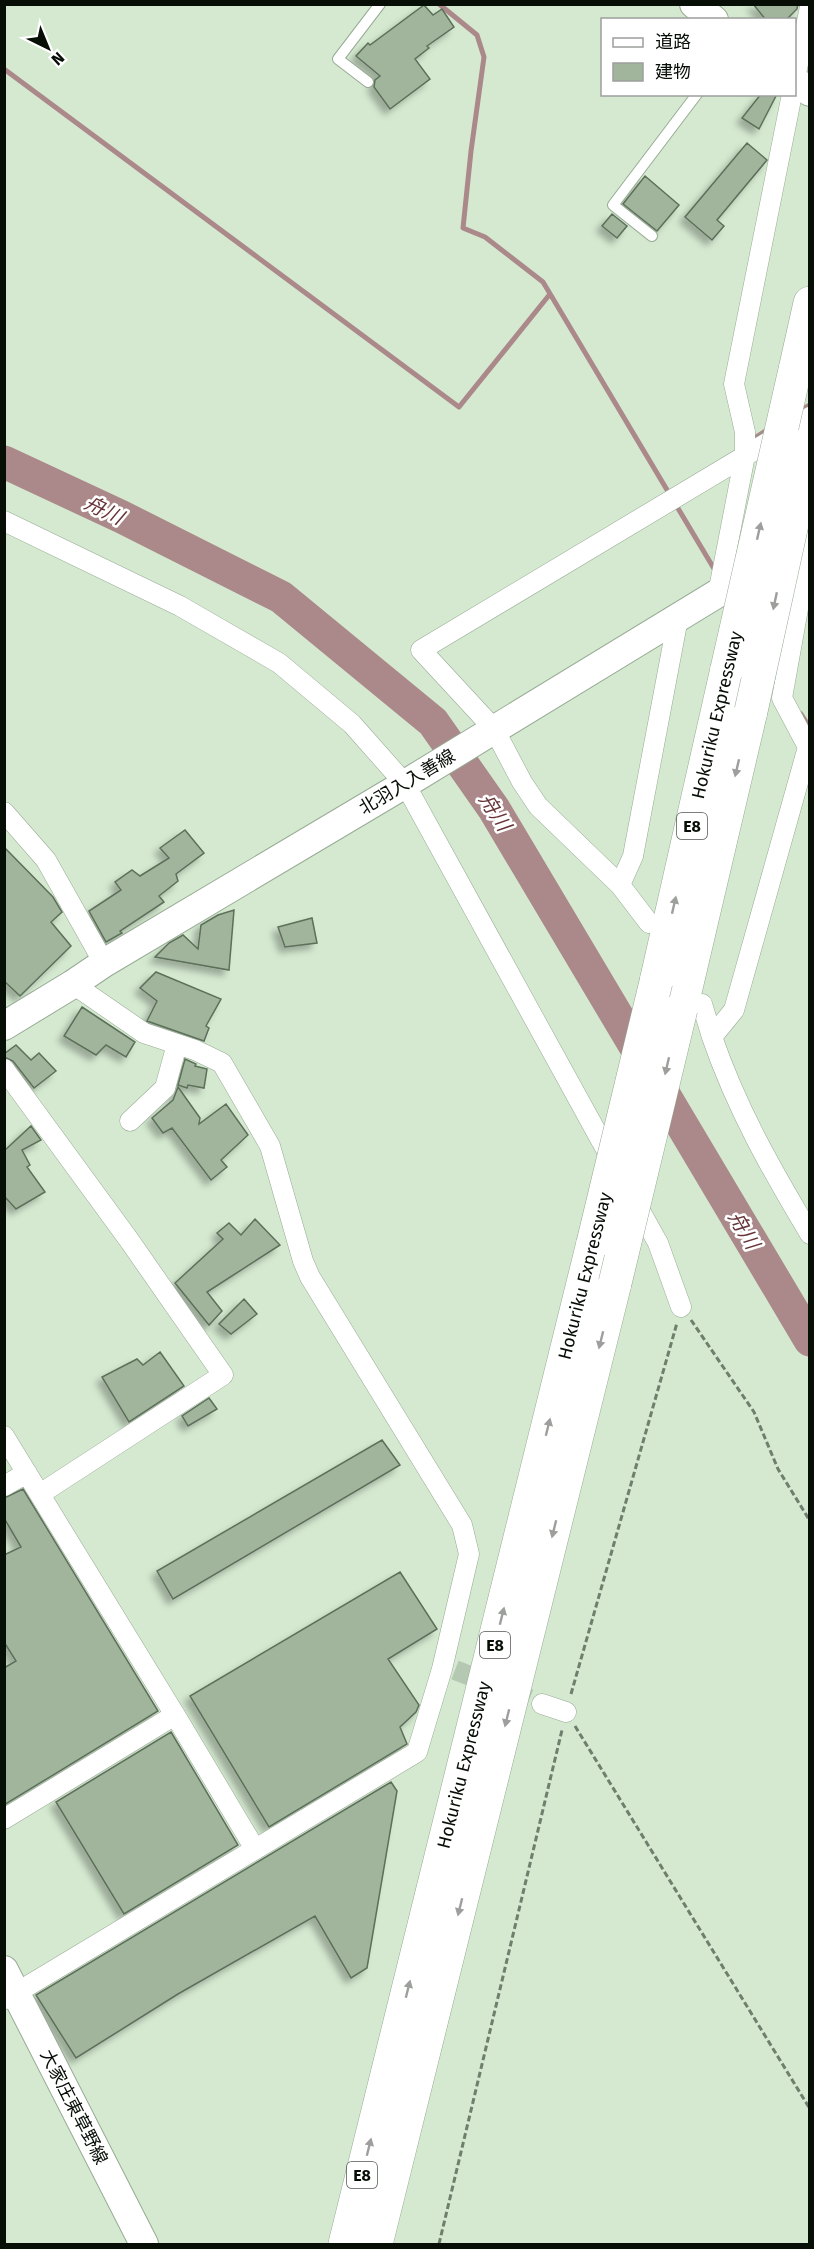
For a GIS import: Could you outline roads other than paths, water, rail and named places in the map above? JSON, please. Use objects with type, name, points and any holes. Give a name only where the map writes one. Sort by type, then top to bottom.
[{"type":"highway","name":"Hokuriku Expressway","points":[[345,2244],[656,982],[810,303]]},
{"type":"highway","name":"Hokuriku Expressway","points":[[376,2244],[615,1283],[692,1007],[751,711],[810,442]]},
{"type":"main road","points":[[694,4],[712,18]]},
{"type":"main road","points":[[796,82],[810,92]]},
{"type":"main road","name":"北羽入入善線","points":[[4,1026],[104,963],[810,540]]},
{"type":"main road","name":"大家庄東草野線","points":[[9,1988],[144,2244]]},
{"type":"street","points":[[796,76],[810,7]]},
{"type":"street","points":[[718,594],[745,455],[745,432],[734,384],[792,96]]},
{"type":"street","points":[[649,923],[620,885],[538,806],[490,732],[421,650],[810,417]]},
{"type":"street","points":[[4,521],[180,606],[279,663],[352,724],[405,784],[658,1243],[681,1306]]},
{"type":"street","points":[[712,1037],[734,1010],[808,747],[782,698],[810,540]]},
{"type":"street","points":[[620,885],[633,856],[678,618]]},
{"type":"street","points":[[4,812],[45,860],[104,963]]},
{"type":"street","points":[[9,1988],[255,1849],[417,1752],[449,1670],[469,1554],[462,1525],[310,1277],[303,1261],[270,1146],[222,1063],[144,1033],[73,984]]},
{"type":"street","points":[[692,1007],[712,1037],[725,1073],[765,1160],[810,1234]]},
{"type":"street","points":[[130,1121],[165,1088],[177,1044]]},
{"type":"street","points":[[4,1069],[129,1240],[223,1375],[40,1494]]},
{"type":"street","points":[[4,1436],[255,1849]]},
{"type":"street","points":[[4,1486],[27,1473]]},
{"type":"street","points":[[542,1704],[566,1712]]},
{"type":"street","points":[[4,1819],[175,1714]]},
{"type":"lane","points":[[368,82],[338,59],[380,4]]},
{"type":"lane","points":[[652,236],[613,205],[695,96]]},
{"type":"waterway","points":[[439,4],[477,35],[484,57],[463,228],[485,237],[543,282],[716,572]]},
{"type":"waterway","points":[[4,69],[459,407],[550,294]]},
{"type":"waterway","points":[[799,411],[810,405]]},
{"type":"waterway","points":[[750,441],[770,428]]},
{"type":"waterway","name":"舟川","points":[[4,462],[122,517],[281,597],[433,722],[494,809],[810,1340]]},
{"type":"waterway","points":[[801,714],[810,728]]},
{"type":"tunnel","points":[[455,1670],[542,1704]]}]
